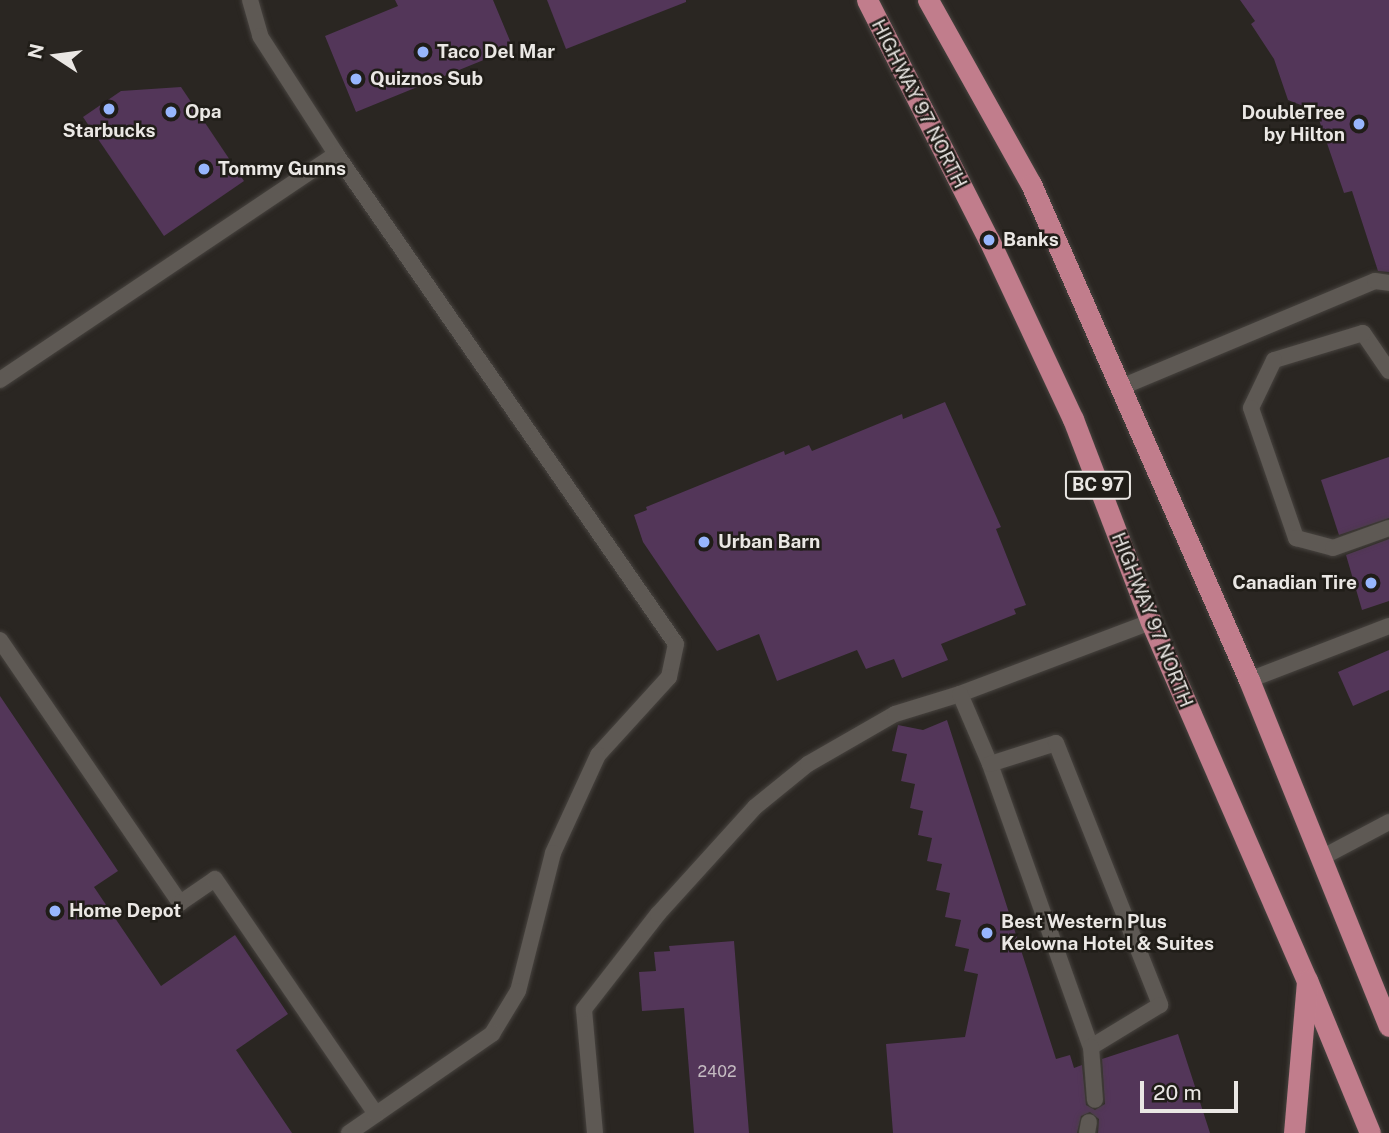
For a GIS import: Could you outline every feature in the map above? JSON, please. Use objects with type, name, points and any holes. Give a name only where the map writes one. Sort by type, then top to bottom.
[{"type":"highway","name":"HIGHWAY 97 NORTH","points":[[867,0],[989,240],[1073,419],[1151,622],[1307,980],[1370,1133]]},
{"type":"highway","name":"BC 97","points":[[928,0],[1031,184],[1249,680],[1389,1026]]},
{"type":"highway","points":[[1367,971],[1389,991]]},
{"type":"highway","points":[[1294,1133],[1307,980]]},
{"type":"lane","points":[[250,0],[260,36],[335,154],[676,644],[669,677],[598,755],[553,853],[518,991],[492,1034],[349,1133]]},
{"type":"lane","points":[[0,380],[335,154]]},
{"type":"lane","points":[[1119,387],[1375,281],[1389,283]]},
{"type":"lane","points":[[1389,371],[1363,333],[1274,360],[1251,408],[1296,538],[1333,548],[1389,528]]},
{"type":"lane","points":[[595,1133],[584,1009],[658,914],[755,807],[808,764],[895,714],[960,694],[1151,622]]},
{"type":"lane","points":[[1249,680],[1389,626]]},
{"type":"lane","points":[[0,640],[180,903],[215,879],[376,1114]]},
{"type":"lane","points":[[960,694],[990,764],[1091,1047],[1095,1100]]},
{"type":"lane","points":[[990,764],[1056,743],[1160,1005],[1091,1047]]},
{"type":"lane","points":[[1321,858],[1389,822]]},
{"type":"building","points":[[395,0],[493,0],[513,48],[356,112],[325,36],[398,6]]},
{"type":"building","points":[[547,0],[686,0],[686,2],[566,49]]},
{"type":"building","name":"DoubleTree by Hilton","points":[[1240,0],[1389,0],[1389,272],[1378,271],[1352,191],[1344,193],[1316,111],[1288,100],[1274,59],[1251,24],[1255,21]]},
{"type":"building","points":[[181,87],[244,181],[164,236],[83,117],[121,91]]},
{"type":"building","points":[[945,402],[1001,527],[996,529],[1026,605],[1014,609],[1016,614],[941,644],[948,660],[902,678],[894,659],[866,669],[857,650],[777,681],[759,634],[717,651],[643,542],[634,515],[647,510],[646,507],[784,451],[785,455],[809,445],[812,451],[902,414],[903,419]]},
{"type":"building","points":[[1389,457],[1389,518],[1339,535],[1321,480]]},
{"type":"building","name":"Canadian Tire","points":[[1389,539],[1389,601],[1362,610],[1346,555]]},
{"type":"building","points":[[1389,650],[1389,690],[1353,706],[1338,672]]},
{"type":"building","name":"Home Depot","points":[[0,696],[118,871],[94,887],[161,986],[235,935],[288,1014],[236,1050],[292,1133],[0,1133]]},
{"type":"building","name":"Best Western Plus Kelowna Hotel & Suites","points":[[947,720],[1056,1059],[1070,1055],[1074,1068],[1082,1065],[1086,1105],[1095,1110],[1105,1104],[1102,1059],[1178,1034],[1210,1133],[1098,1133],[1099,1119],[1090,1112],[1081,1116],[1077,1133],[893,1133],[886,1044],[965,1037],[978,974],[964,971],[969,949],[955,946],[961,920],[945,917],[950,893],[936,890],[942,864],[927,861],[932,838],[918,835],[923,811],[910,808],[915,784],[901,781],[907,754],[892,751],[898,725],[923,730]]},
{"type":"building","points":[[734,941],[749,1133],[694,1133],[684,1008],[642,1011],[639,972],[656,971],[654,952],[670,951],[669,946]]},
{"type":"place","name":"Taco Del Mar","points":[[423,52]]},
{"type":"place","name":"Quiznos Sub","points":[[356,79]]},
{"type":"place","name":"Starbucks","points":[[109,109]]},
{"type":"place","name":"Opa","points":[[171,112]]},
{"type":"place","name":"DoubleTree by Hilton","points":[[1359,124]]},
{"type":"place","name":"Tommy Gunns","points":[[204,169]]},
{"type":"place","name":"Banks","points":[[989,240]]},
{"type":"place","name":"Urban Barn","points":[[704,542]]},
{"type":"place","name":"Canadian Tire","points":[[1371,583]]},
{"type":"place","name":"Home Depot","points":[[55,911]]},
{"type":"place","name":"Best Western Plus Kelowna Hotel & Suites","points":[[987,933]]}]
